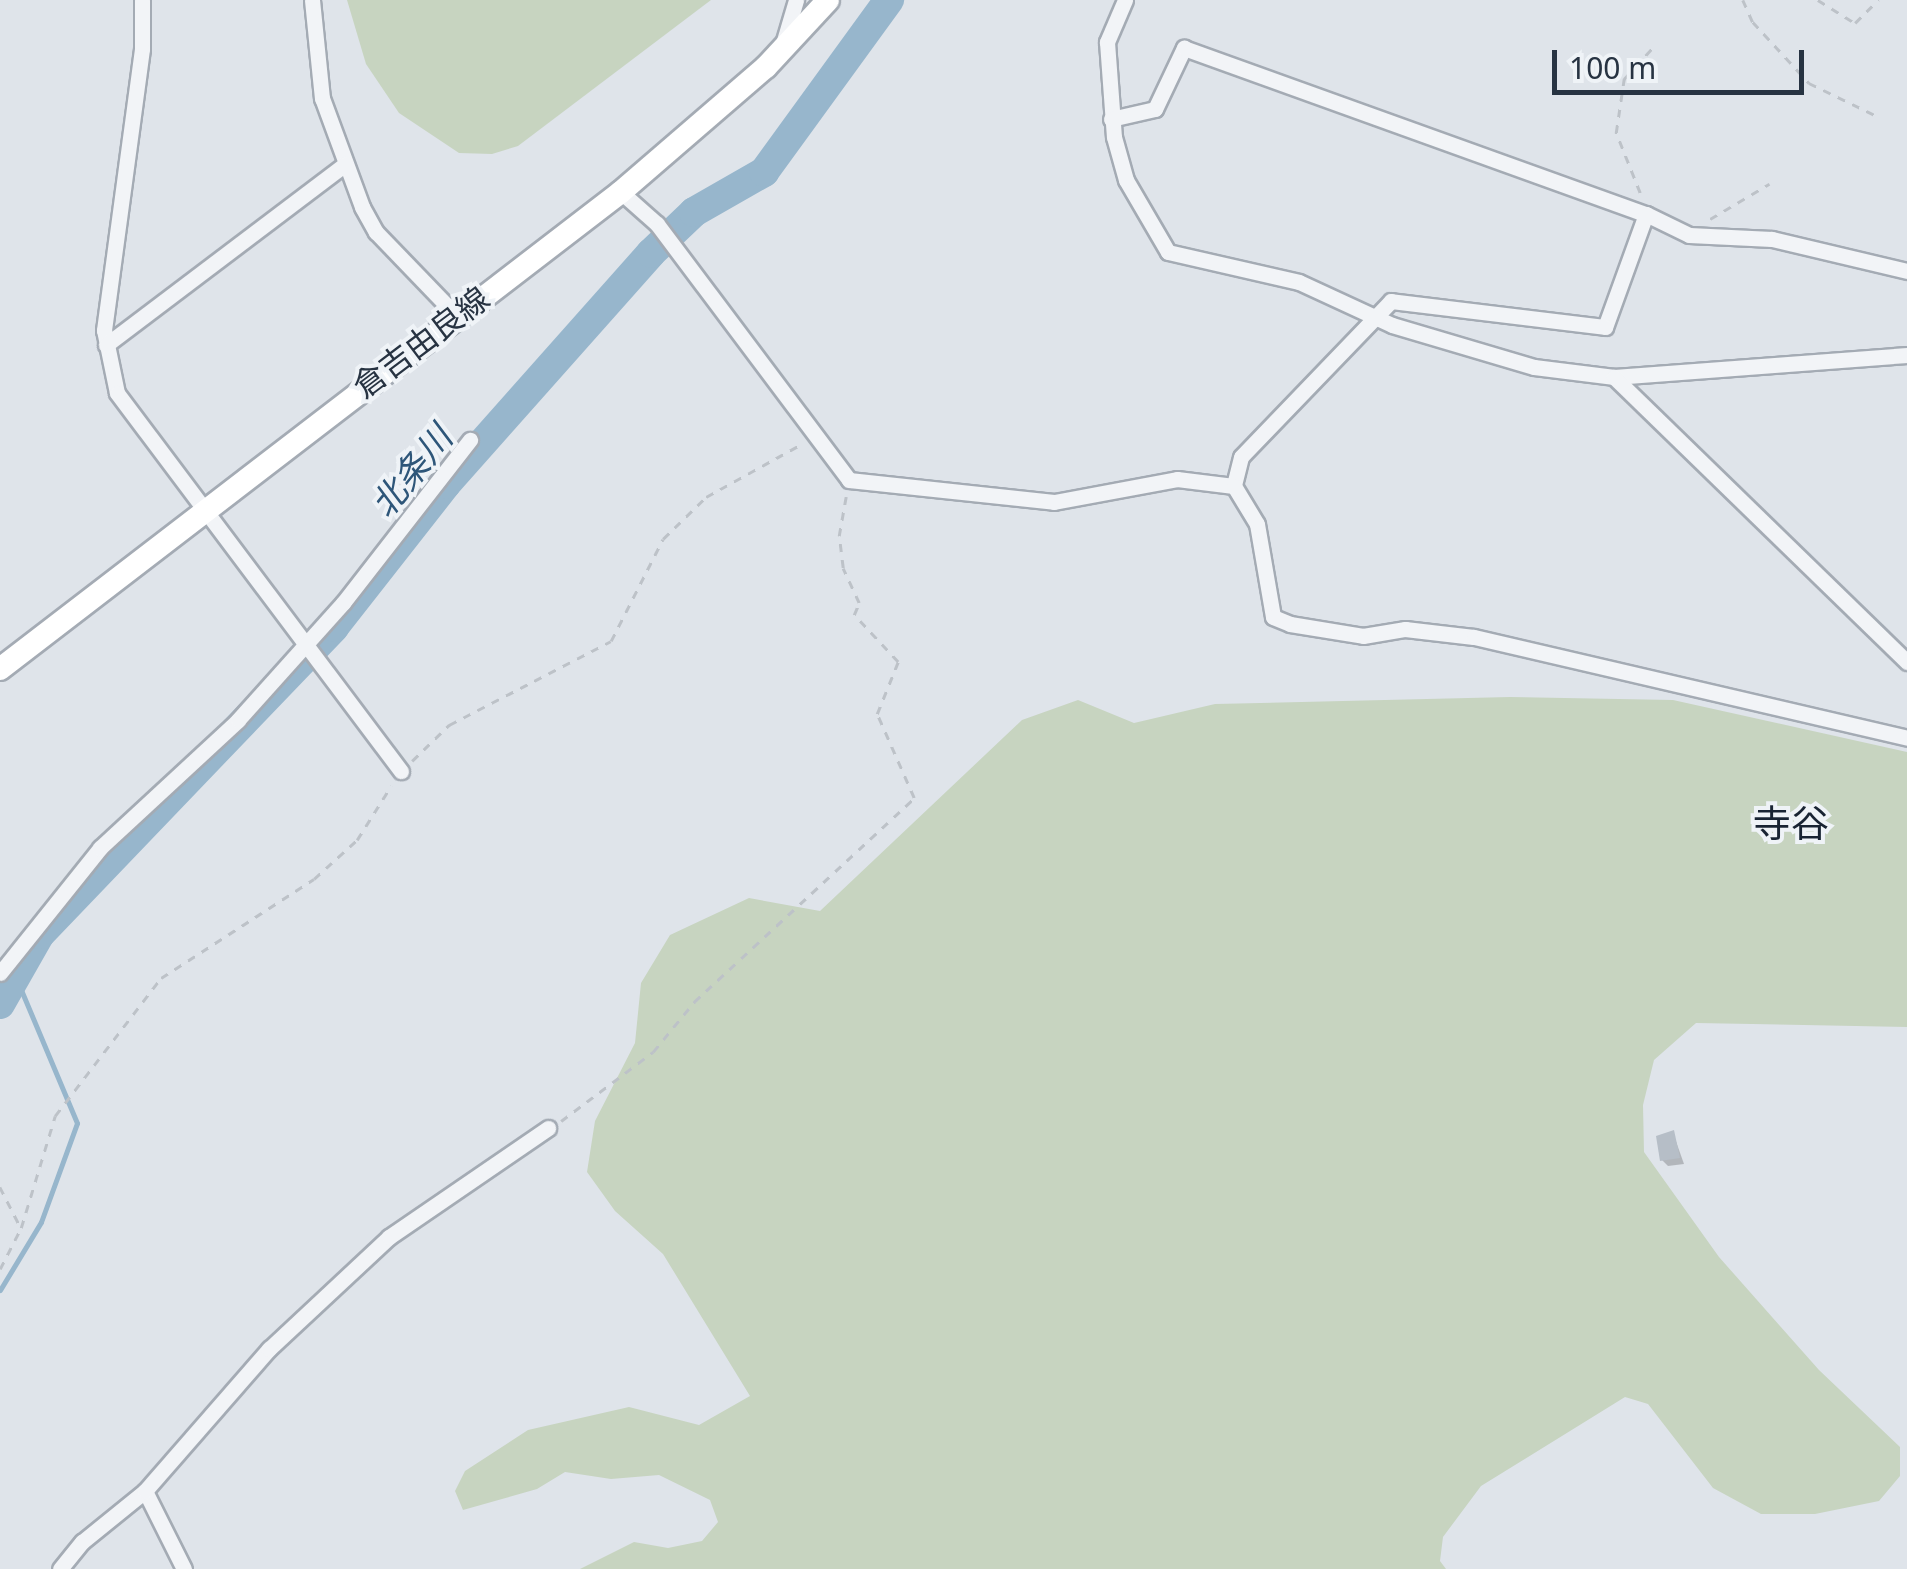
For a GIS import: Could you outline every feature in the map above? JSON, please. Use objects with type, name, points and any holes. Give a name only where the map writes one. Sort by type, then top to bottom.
[{"type":"main road","name":"倉吉由良線","points":[[0,669],[455,314],[622,192],[781,51],[828,0]]},
{"type":"street","points":[[142,0],[106,345],[117,393],[401,772]]},
{"type":"street","points":[[312,0],[322,98],[345,164],[376,232],[455,314]]},
{"type":"street","points":[[781,51],[796,0]]},
{"type":"street","points":[[1125,0],[1107,42],[1111,119],[1126,180],[1168,252],[1299,282],[1372,317],[1534,367],[1614,378],[1907,356]]},
{"type":"street","points":[[1111,119],[1155,109],[1184,48],[1646,214],[1689,235],[1772,239],[1907,271]]},
{"type":"street","points":[[106,345],[345,164]]},
{"type":"street","points":[[622,192],[657,224],[819,434],[848,480],[1054,502],[1177,479],[1234,486]]},
{"type":"street","points":[[1646,214],[1604,327],[1390,300],[1242,457],[1234,486],[1257,524],[1273,617],[1290,624],[1363,636],[1405,629],[1474,637],[1907,738]]},
{"type":"street","points":[[1614,378],[1907,662]]},
{"type":"street","points":[[0,973],[100,848],[238,720],[342,603],[470,440]]},
{"type":"street","points":[[60,1569],[82,1542],[145,1490],[269,1349],[389,1237],[548,1128]]},
{"type":"street","points":[[145,1490],[184,1569]]},
{"type":"path","points":[[1743,0],[1754,22],[1809,83],[1879,118]]},
{"type":"path","points":[[1818,0],[1855,23],[1878,0]]},
{"type":"path","points":[[1646,214],[1616,133],[1624,79],[1655,45]]},
{"type":"path","points":[[1689,235],[1769,184]]},
{"type":"path","points":[[0,1270],[21,1228],[55,1116],[161,978],[314,879],[357,840],[401,772],[449,725],[611,641],[663,539],[706,497],[819,434]]},
{"type":"path","points":[[548,1128],[593,1103],[653,1052],[694,1002],[914,798],[877,714],[898,662],[854,615],[859,604],[843,568],[839,536],[848,480]]},
{"type":"path","points":[[0,1188],[21,1228]]},
{"type":"green space","points":[[347,0],[711,0],[518,146],[492,154],[459,153],[399,113],[366,64]]},
{"type":"green space","points":[[1510,697],[1673,700],[1907,752],[1907,1027],[1696,1023],[1654,1060],[1643,1105],[1644,1152],[1719,1257],[1819,1370],[1900,1447],[1900,1476],[1879,1501],[1815,1514],[1761,1514],[1713,1488],[1648,1404],[1625,1397],[1481,1486],[1443,1537],[1440,1561],[1446,1569],[580,1569],[634,1542],[668,1548],[702,1541],[718,1522],[710,1500],[659,1475],[611,1479],[565,1472],[537,1489],[463,1510],[455,1491],[465,1471],[528,1430],[629,1407],[699,1425],[750,1396],[663,1254],[615,1211],[587,1172],[595,1121],[635,1043],[641,983],[670,935],[749,898],[820,911],[1022,720],[1078,700],[1134,723],[1215,704]]},
{"type":"building","points":[[1674,1130],[1680,1158],[1660,1161],[1656,1136]]},
{"type":"waterway","name":"北条川","points":[[0,1004],[40,934],[334,627],[446,484],[651,253],[694,212],[764,172],[889,0]]},
{"type":"waterway","points":[[0,1290],[41,1222],[77,1123],[14,973]]},
{"type":"district","name":"寺谷","points":[[1791,823]]}]
